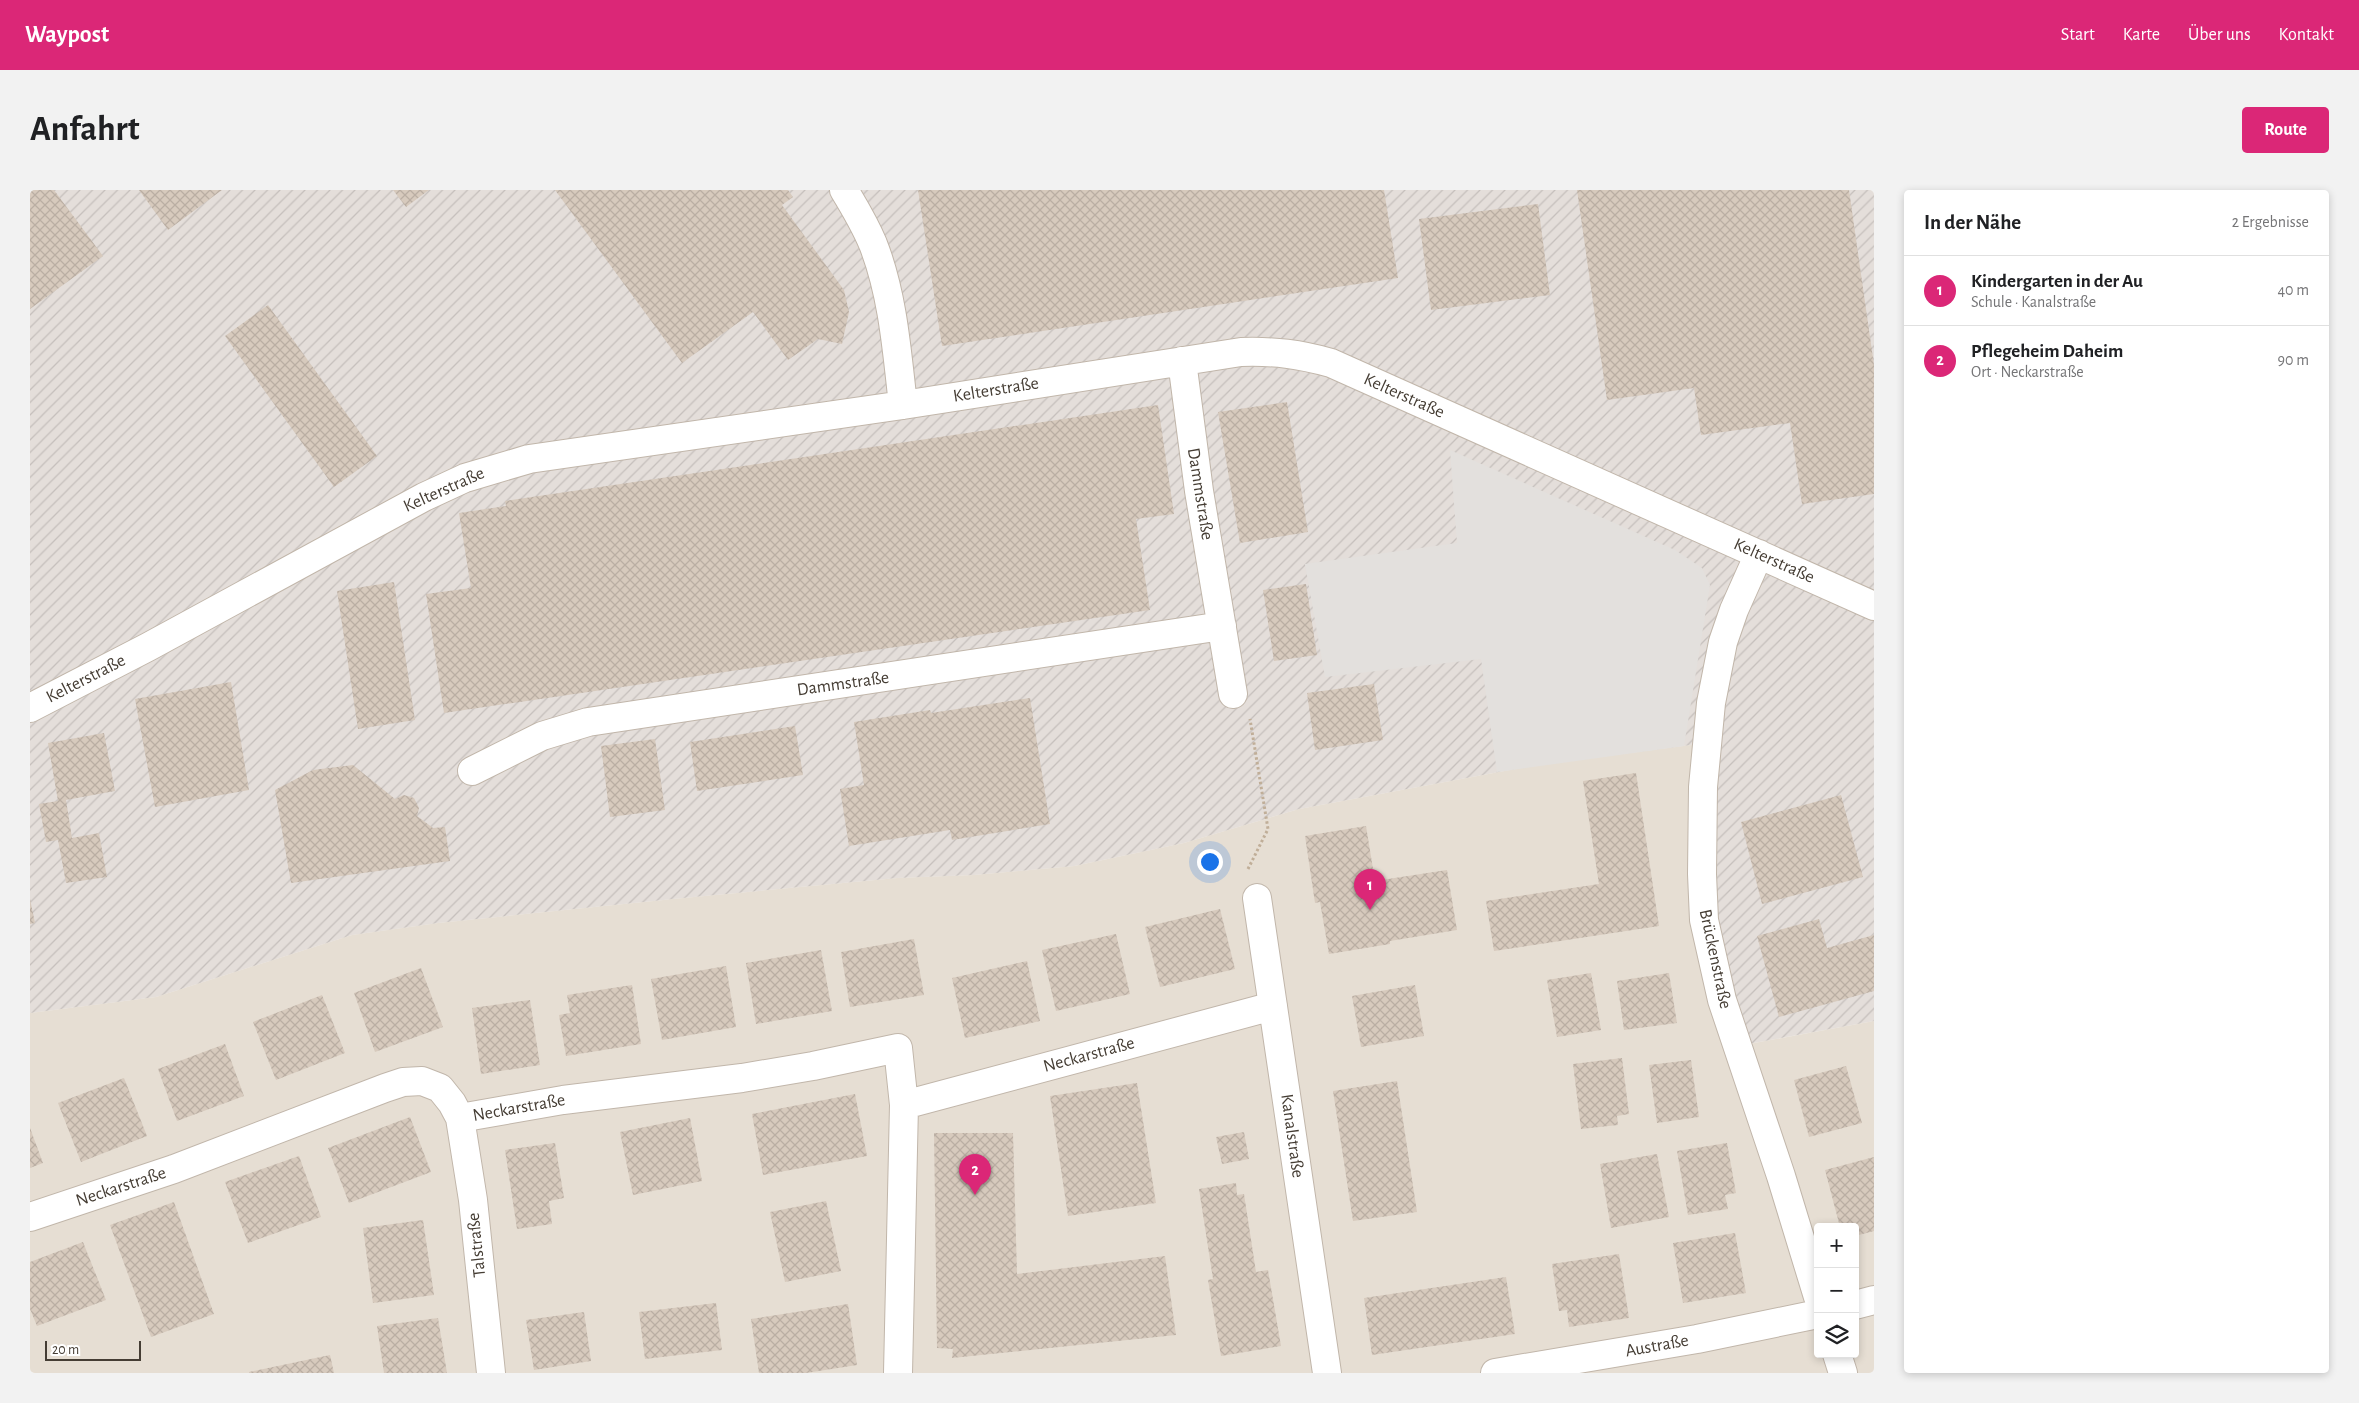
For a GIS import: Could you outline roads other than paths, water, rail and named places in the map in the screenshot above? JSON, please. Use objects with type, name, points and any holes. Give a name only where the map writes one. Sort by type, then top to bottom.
[{"type":"street","points":[[844,190],[873,244],[881,269],[894,330],[902,405]]},
{"type":"street","name":"Kelterstraße","points":[[30,708],[148,647],[424,497],[465,478],[529,460],[569,453],[902,405],[1241,352],[1269,351],[1298,354],[1331,363],[1874,606]]},
{"type":"street","name":"Dammstraße","points":[[1182,361],[1199,491],[1233,694]]},
{"type":"street","name":"Brückenstraße","points":[[1759,554],[1734,610],[1723,642],[1712,703],[1703,787],[1702,874],[1704,920],[1722,1000],[1781,1176],[1814,1285]]},
{"type":"street","name":"Dammstraße","points":[[472,771],[542,736],[588,722],[1222,626]]},
{"type":"street","name":"Kanalstraße","points":[[1257,898],[1327,1373]]},
{"type":"street","name":"Neckarstraße","points":[[904,1105],[1273,1006]]},
{"type":"street","name":"Neckarstraße","points":[[30,1217],[174,1169],[403,1082],[422,1081],[440,1088],[452,1102],[460,1118],[563,1100],[750,1077],[898,1048],[904,1105],[898,1373]]},
{"type":"street","name":"Talstraße","points":[[460,1118],[473,1200],[491,1373]]},
{"type":"street","points":[[1859,1304],[1874,1300]]},
{"type":"street","name":"Austraße","points":[[1495,1373],[1697,1339],[1814,1315]]},
{"type":"street","points":[[1838,1358],[1843,1373]]},
{"type":"place","name":"Kindergarten in der Au","points":[[1370,910]]},
{"type":"place","name":"Pflegeheim Daheim","points":[[975,1195]]}]
